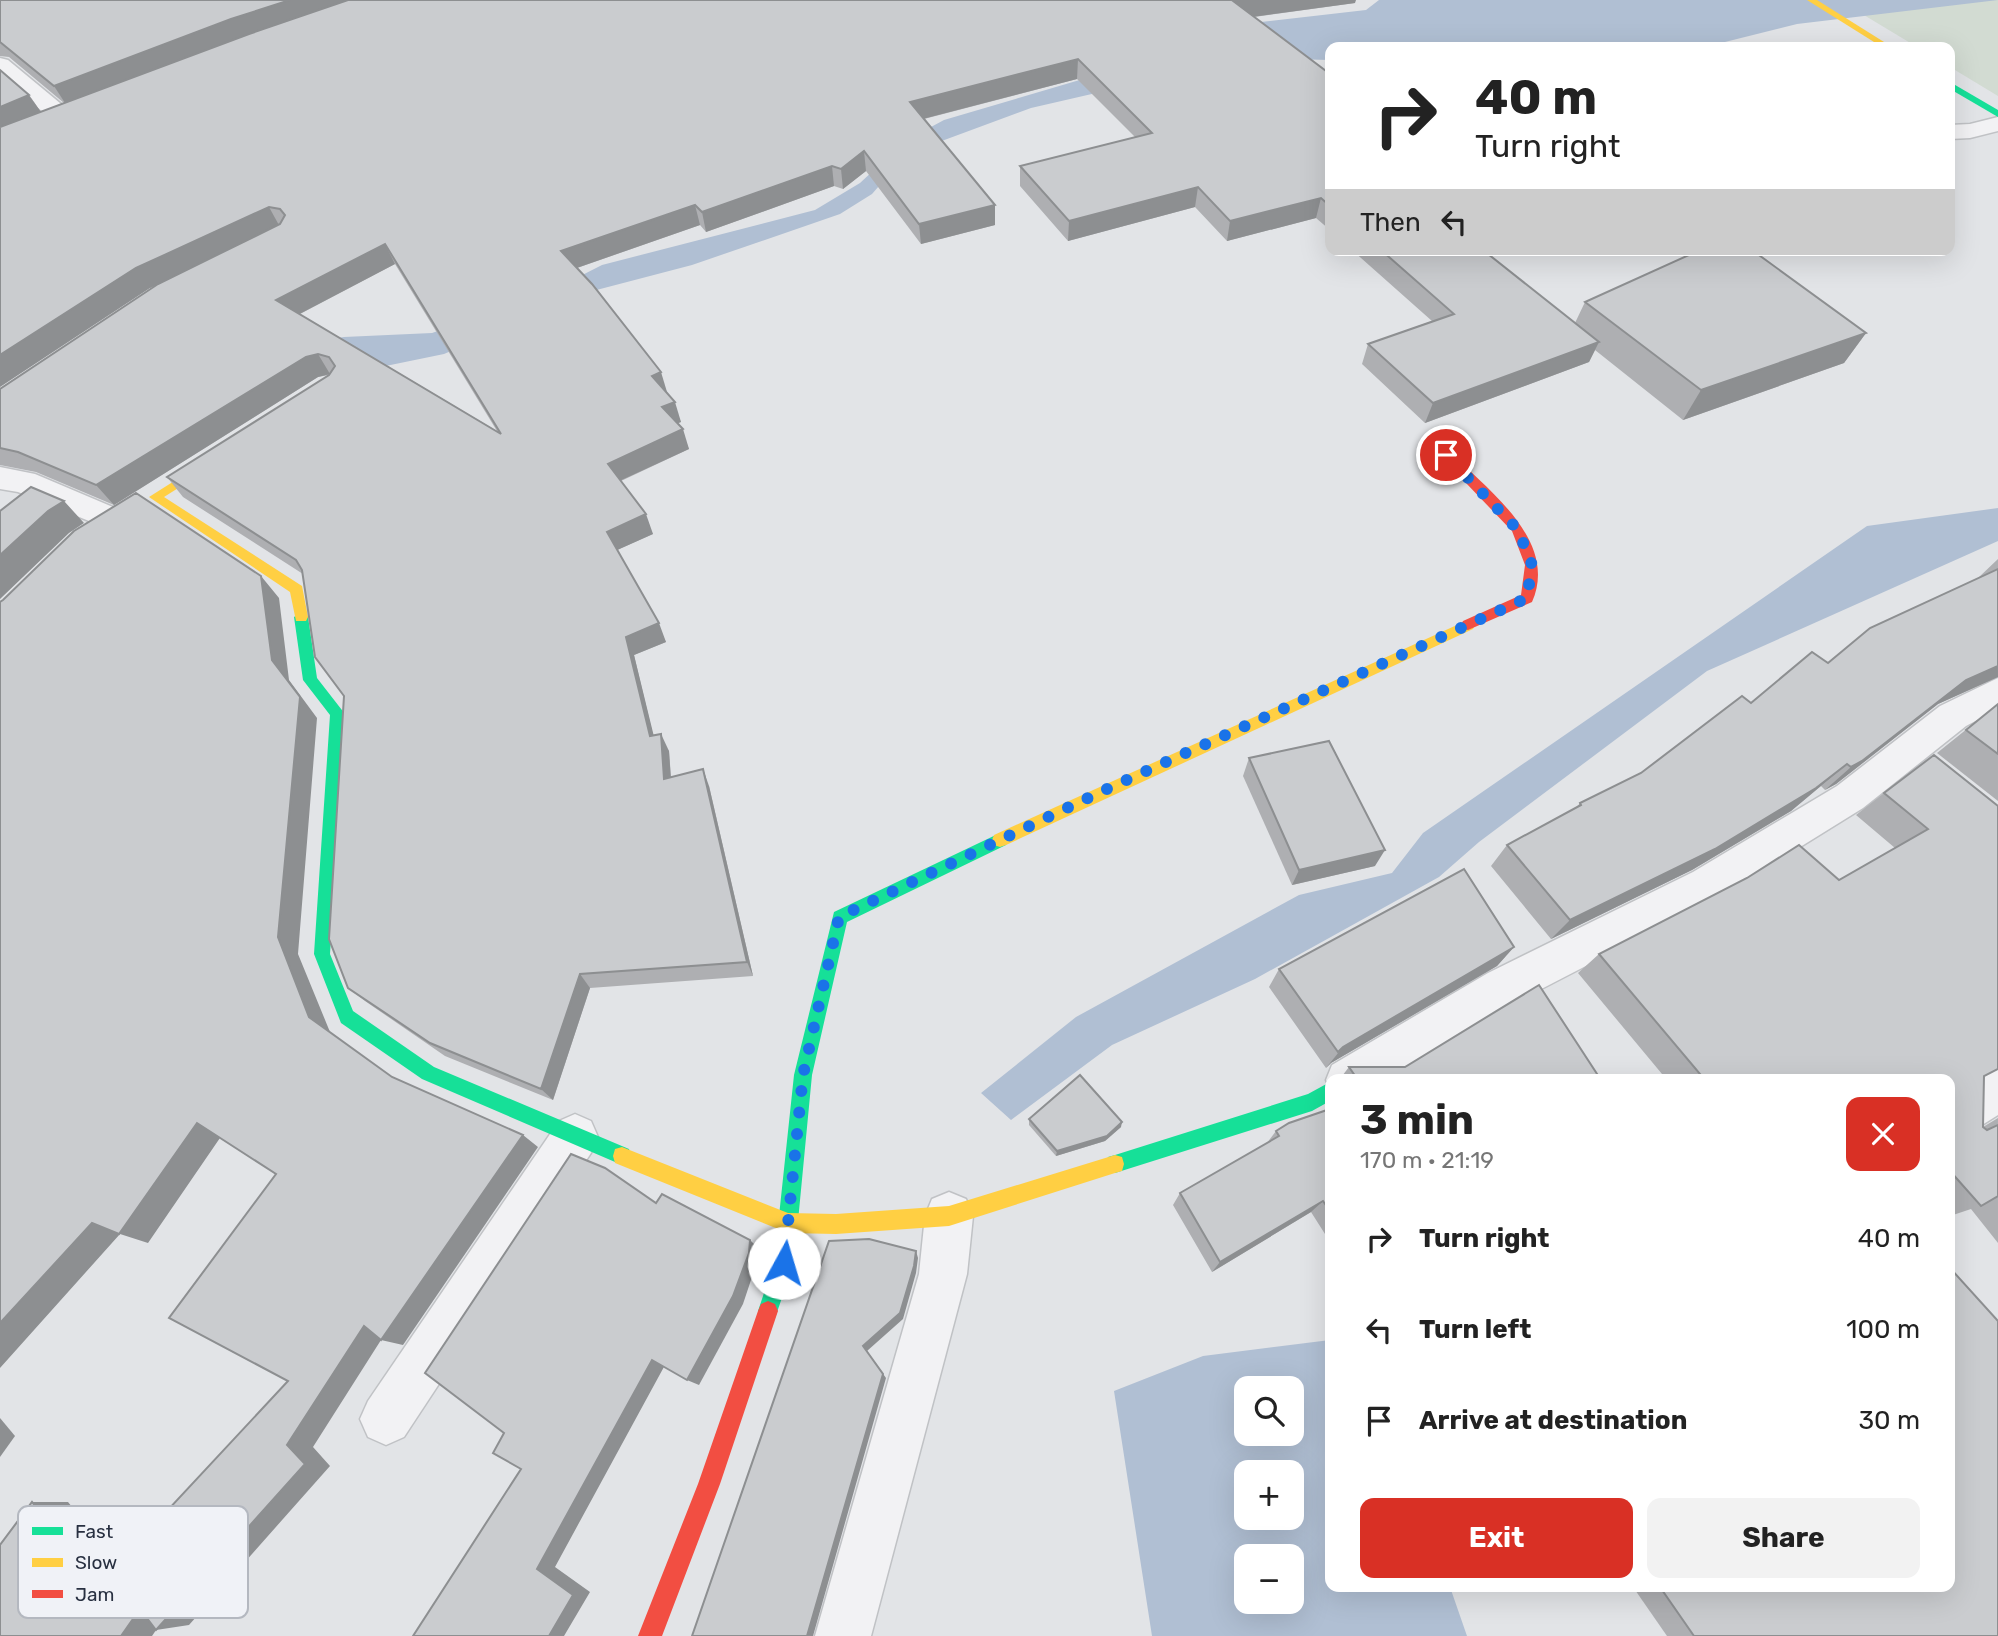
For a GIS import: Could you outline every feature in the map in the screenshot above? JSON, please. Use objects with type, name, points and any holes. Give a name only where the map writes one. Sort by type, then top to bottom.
[{"type":"street","points":[[1811,0],[1880,42]]},
{"type":"street","points":[[0,65],[29,88],[74,114],[38,128]]},
{"type":"street","points":[[0,99],[29,88]]},
{"type":"street","points":[[1955,88],[1998,114]]},
{"type":"street","points":[[1955,132],[1998,124]]},
{"type":"street","points":[[82,543],[233,447]]},
{"type":"street","points":[[650,1636],[709,1484],[784,1263],[803,1075],[839,917],[1111,787],[1527,598],[1532,565],[1518,530],[1446,455]]},
{"type":"street","points":[[0,478],[24,482],[116,521]]},
{"type":"street","points":[[155,497],[297,590],[310,680],[338,714],[322,954],[347,1017],[428,1073],[575,1137],[788,1223],[836,1224],[949,1216],[1312,1102],[1325,1094]]},
{"type":"street","points":[[1358,1074],[1503,988],[1707,884],[1850,797],[1953,716],[1998,692]]},
{"type":"street","points":[[1907,753],[1938,777]]},
{"type":"street","points":[[1955,1116],[1998,1090]]},
{"type":"street","points":[[386,1419],[575,1137]]},
{"type":"street","points":[[843,1636],[943,1274],[949,1216]]},
{"type":"shaded area","points":[[1839,0],[1998,0],[1998,96],[1955,70],[1955,42],[1909,42]]},
{"type":"water","points":[[1379,0],[1998,0],[1797,24],[1725,42],[1325,42],[1325,60],[1248,58],[1031,108],[939,142],[900,162],[872,194],[840,214],[692,265],[585,293],[444,354],[371,369],[315,342],[344,337],[432,333],[543,295],[602,265],[815,210],[860,183],[905,141],[944,120],[1083,79],[1252,23],[1366,10]]},
{"type":"water","points":[[1998,508],[1998,541],[1707,671],[1479,842],[1439,877],[1255,979],[1112,1045],[1011,1120],[981,1093],[1076,1017],[1299,895],[1392,873],[1423,833],[1867,526]]},
{"type":"water","points":[[1325,1341],[1325,1592],[1452,1592],[1467,1636],[1152,1636],[1114,1391],[1203,1356]]},
{"type":"building","points":[[0,0],[290,0],[231,19],[54,86],[0,42]]},
{"type":"building","points":[[348,0],[1240,0],[1233,1],[1325,70],[1325,202],[1321,198],[1230,221],[1198,187],[1069,221],[1020,166],[1152,133],[1078,59],[910,102],[995,205],[919,224],[864,151],[841,169],[832,166],[702,212],[695,205],[561,251],[592,284],[661,372],[652,376],[675,402],[662,407],[683,429],[608,464],[646,514],[607,532],[659,623],[626,637],[650,736],[661,734],[664,779],[703,769],[747,962],[580,974],[541,1089],[430,1043],[348,988],[329,939],[344,696],[315,657],[302,570],[296,560],[167,477],[329,375],[335,366],[329,357],[318,354],[306,357],[96,485],[18,452],[0,448],[0,389],[158,284],[280,224],[285,215],[280,209],[269,207],[136,268],[0,355],[0,127]],"holes":[[[385,244],[501,434],[276,300]]]},
{"type":"building","points":[[0,70],[29,95],[0,107]]},
{"type":"building","points":[[1388,256],[1491,256],[1599,342],[1433,403],[1368,344],[1454,314]]},
{"type":"building","points":[[1687,256],[1760,256],[1866,333],[1701,390],[1585,302]]},
{"type":"building","points":[[31,487],[64,501],[48,511],[0,555],[0,511]]},
{"type":"building","points":[[136,493],[261,576],[272,660],[300,697],[278,937],[309,1017],[392,1077],[523,1135],[381,1340],[364,1326],[287,1445],[305,1464],[248,1528],[248,1506],[172,1506],[288,1381],[169,1318],[276,1174],[197,1123],[119,1234],[92,1223],[0,1323],[0,602],[74,531]]},
{"type":"building","points":[[1998,569],[1998,666],[1966,680],[1862,761],[1851,767],[1847,764],[1816,788],[1715,849],[1570,920],[1507,845],[1581,805],[1580,803],[1641,773],[1742,696],[1751,703],[1812,652],[1828,663],[1870,628]]},
{"type":"building","points":[[1998,704],[1998,754],[1966,730]]},
{"type":"building","points":[[1329,741],[1385,850],[1299,870],[1249,758]]},
{"type":"building","points":[[1934,755],[1998,806],[1998,1069],[1984,1076],[1983,1127],[1987,1130],[1998,1125],[1998,1196],[1981,1206],[1955,1177],[1955,1074],[1700,1074],[1599,954],[1747,878],[1799,845],[1839,880],[1928,829],[1884,793]]},
{"type":"building","points":[[1464,869],[1514,947],[1338,1052],[1279,969]]},
{"type":"building","points":[[1539,985],[1597,1074],[1354,1074],[1349,1067],[1405,1067]]},
{"type":"building","points":[[1080,1075],[1122,1122],[1107,1136],[1057,1151],[1029,1119]]},
{"type":"building","points":[[1325,1111],[1325,1204],[1323,1201],[1220,1262],[1180,1193],[1279,1136],[1276,1131],[1289,1123]]},
{"type":"building","points":[[571,1154],[605,1168],[656,1203],[662,1194],[750,1240],[749,1253],[733,1296],[687,1380],[652,1360],[537,1569],[573,1595],[549,1636],[413,1636],[521,1469],[493,1453],[504,1433],[425,1373]]},
{"type":"building","points":[[869,1239],[916,1251],[914,1266],[900,1313],[863,1346],[883,1374],[807,1636],[692,1636],[829,1241]]},
{"type":"building","points":[[1955,1274],[1998,1321],[1998,1636],[1694,1636],[1663,1592],[1955,1592]]},
{"type":"building","points":[[18,1521],[18,1618],[134,1618],[121,1636],[0,1636],[0,1545]]},
{"type":"building","points":[[147,1618],[167,1618],[156,1630]]},
{"type":"traffic: fast","points":[[1955,88],[1998,114]]},
{"type":"traffic: fast","points":[[301,617],[310,680],[338,714],[322,954],[347,1017],[428,1073],[622,1156]]},
{"type":"traffic: fast","points":[[768,1311],[784,1263],[803,1075],[840,917],[1000,840]]},
{"type":"traffic: fast","points":[[1115,1164],[1312,1102],[1325,1094]]},
{"type":"traffic: slow","points":[[1811,0],[1880,42]]},
{"type":"traffic: slow","points":[[217,458],[155,497],[297,590],[301,617]]},
{"type":"traffic: slow","points":[[1000,840],[1468,625]]},
{"type":"traffic: slow","points":[[622,1156],[788,1223],[836,1224],[949,1216],[1115,1164]]},
{"type":"traffic: jam","points":[[1446,455],[1518,529],[1532,565],[1527,598],[1468,625]]},
{"type":"traffic: jam","points":[[650,1636],[709,1484],[768,1311]]},
{"type":"route","points":[[784,1263],[803,1075],[839,917],[1111,787],[1527,598],[1532,565],[1518,530],[1446,455]]}]
